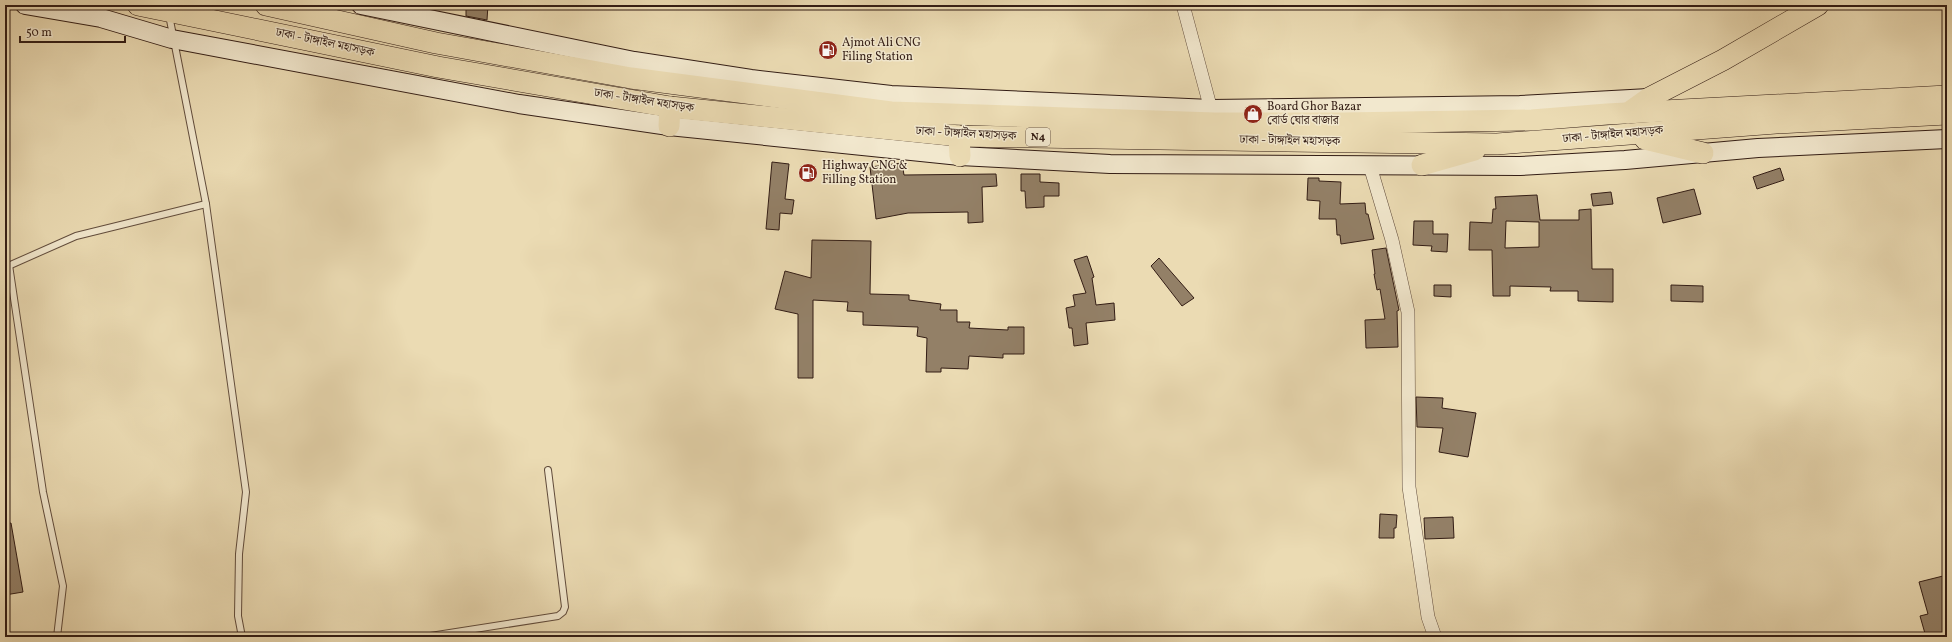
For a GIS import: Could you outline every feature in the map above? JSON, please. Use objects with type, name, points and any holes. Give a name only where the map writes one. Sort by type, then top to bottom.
[{"type":"highway","name":"ঢাকা - টাঙ্গাইল মহাসড়ক","points":[[138,5],[438,66],[669,117],[960,146],[1497,144],[1776,123],[1947,114]]},
{"type":"highway","name":"ঢাকা - টাঙ্গাইল মহাসড়ক","points":[[266,5],[436,43],[891,104],[1213,116],[1344,123],[1532,120],[1628,113],[1947,96]]},
{"type":"highway","points":[[1628,113],[1648,98],[1723,60],[1818,5]]},
{"type":"highway","points":[[1628,134],[1703,153]]},
{"type":"highway","points":[[1422,165],[1497,144]]},
{"type":"main road","points":[[25,5],[101,18],[172,39],[518,104],[669,117]]},
{"type":"main road","points":[[361,5],[633,69]]},
{"type":"main road","points":[[1213,116],[1520,105],[1648,98]]},
{"type":"main road","points":[[960,146],[1110,164],[1520,166],[1758,148],[1947,139]]},
{"type":"street","points":[[1183,5],[1213,116]]},
{"type":"street","points":[[1370,166],[1392,240],[1408,312],[1409,487],[1428,617],[1435,637]]},
{"type":"lane","points":[[169,12],[172,39],[206,204],[246,492],[239,562],[238,616],[242,637]]},
{"type":"lane","points":[[57,637],[63,586],[44,492],[7,266],[76,236],[206,204]]},
{"type":"lane","points":[[424,637],[558,616],[563,612],[565,607],[548,470]]},
{"type":"building","points":[[466,5],[488,5],[487,20],[466,16]]},
{"type":"building","points":[[772,162],[789,164],[785,199],[794,200],[792,214],[780,213],[779,230],[766,229]]},
{"type":"building","points":[[902,163],[904,175],[996,174],[997,186],[982,187],[983,222],[968,223],[968,212],[908,213],[876,219],[870,167]]},
{"type":"building","points":[[1780,168],[1784,180],[1757,189],[1753,177]]},
{"type":"building","points":[[1021,174],[1040,174],[1040,182],[1059,183],[1059,196],[1044,196],[1044,207],[1026,208],[1025,191],[1021,191]]},
{"type":"building","points":[[1308,178],[1319,178],[1319,181],[1341,182],[1340,204],[1365,203],[1366,214],[1368,214],[1374,239],[1341,244],[1340,235],[1337,235],[1336,219],[1319,219],[1320,201],[1307,200]]},
{"type":"building","points":[[1694,189],[1701,214],[1663,223],[1657,198]]},
{"type":"building","points":[[1611,192],[1613,204],[1593,206],[1591,194]]},
{"type":"building","points":[[1537,195],[1540,220],[1579,220],[1579,210],[1591,209],[1592,269],[1613,269],[1613,302],[1578,301],[1578,291],[1550,291],[1551,287],[1510,286],[1510,296],[1493,296],[1492,250],[1469,250],[1470,222],[1492,223],[1493,209],[1496,209],[1495,197]],"holes":[[[1506,221],[1539,222],[1539,247],[1505,248]]]},
{"type":"building","points":[[1414,221],[1433,221],[1433,234],[1448,234],[1447,252],[1431,251],[1432,246],[1413,245]]},
{"type":"building","points":[[812,240],[871,241],[870,294],[909,295],[909,300],[941,304],[940,310],[957,310],[957,322],[970,322],[969,328],[1008,330],[1008,327],[1024,327],[1024,354],[1003,354],[1003,358],[969,356],[968,369],[941,368],[941,372],[926,372],[927,338],[917,336],[918,327],[863,325],[863,312],[847,311],[848,302],[813,300],[813,378],[798,378],[798,314],[775,309],[785,271],[811,278]]},
{"type":"building","points":[[1386,248],[1399,310],[1397,311],[1398,347],[1366,348],[1365,320],[1385,319],[1380,289],[1377,290],[1372,250]]},
{"type":"building","points":[[1087,256],[1094,277],[1092,278],[1096,305],[1114,303],[1115,320],[1086,323],[1088,344],[1074,346],[1072,328],[1069,328],[1066,308],[1075,306],[1073,295],[1086,293],[1074,260]]},
{"type":"building","points":[[1159,258],[1194,298],[1182,306],[1151,266]]},
{"type":"building","points":[[1434,285],[1451,285],[1451,297],[1434,296]]},
{"type":"building","points":[[1671,285],[1703,286],[1703,302],[1671,301]]},
{"type":"building","points":[[1416,397],[1443,398],[1442,408],[1476,413],[1468,457],[1439,452],[1443,428],[1417,427]]},
{"type":"building","points":[[1380,514],[1397,515],[1396,528],[1394,528],[1394,538],[1379,538]]},
{"type":"building","points":[[1453,517],[1454,538],[1425,539],[1424,518]]},
{"type":"building","points":[[11,523],[23,592],[5,595],[5,524]]},
{"type":"building","points":[[1947,575],[1947,632],[1926,637],[1920,616],[1928,614],[1919,582]]},
{"type":"place","name":"Ajmot Ali CNG Filing Station","points":[[828,50]]},
{"type":"place","name":"Board Ghor Bazar বোর্ড ঘোর বাজার","points":[[1253,114]]},
{"type":"place","name":"Highway CNG & Filling Station","points":[[808,173]]}]
